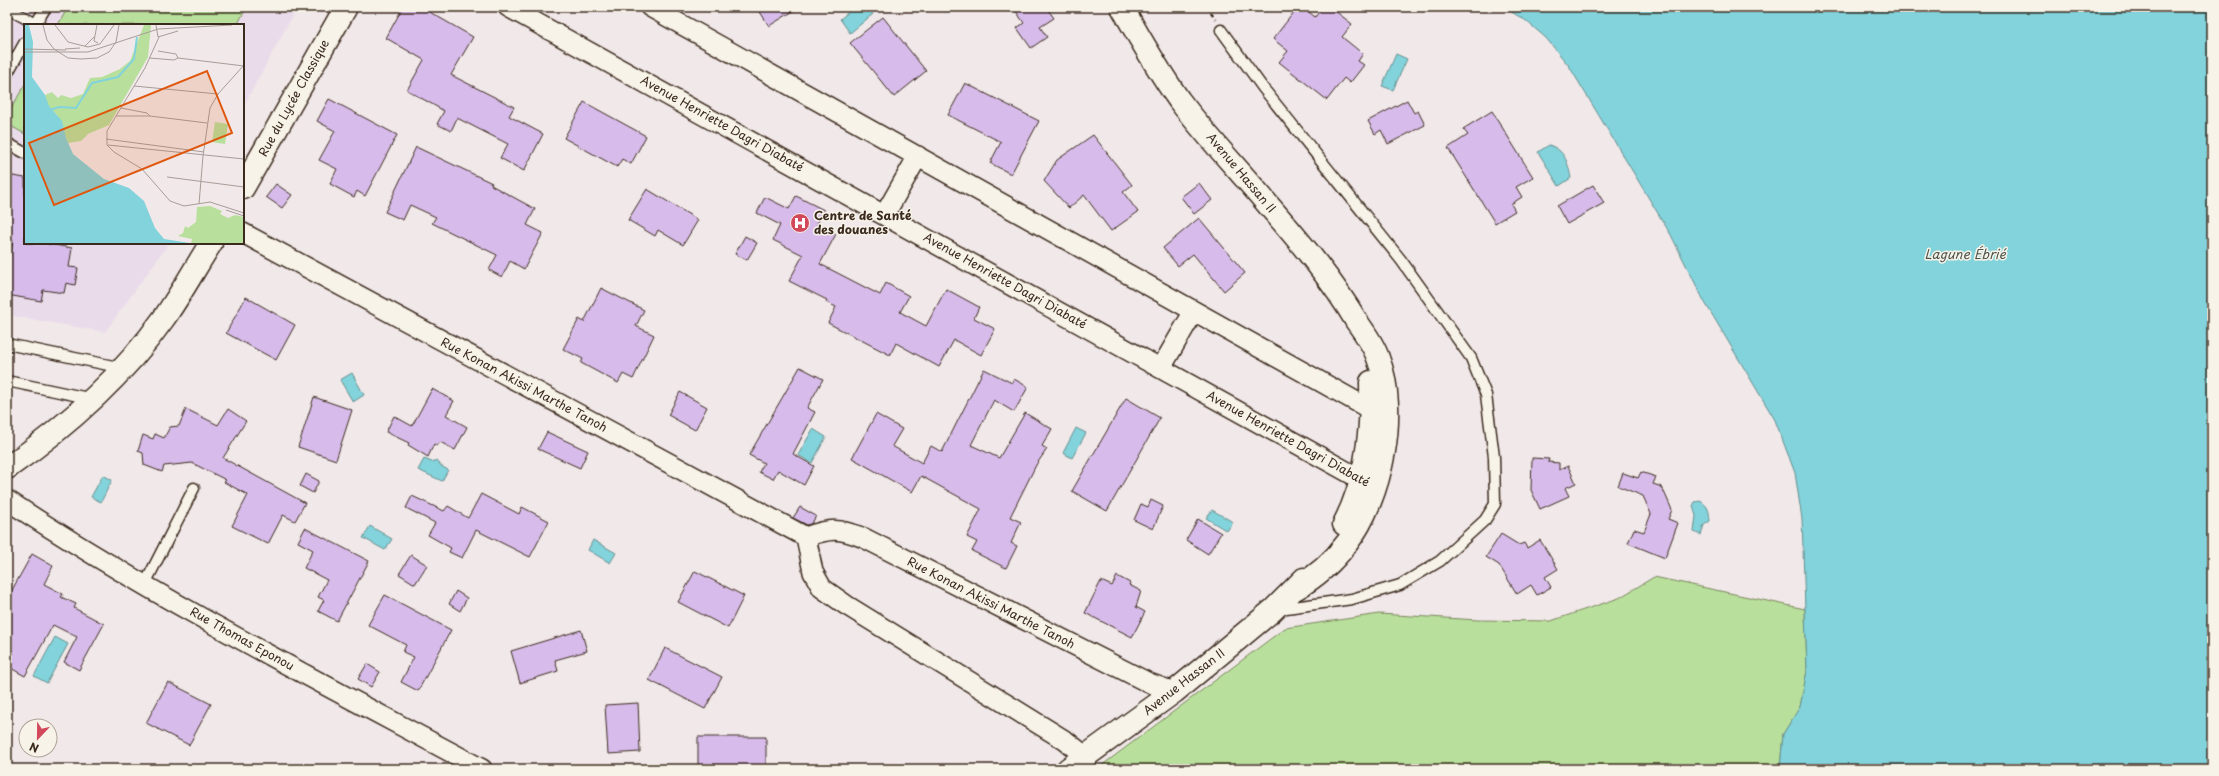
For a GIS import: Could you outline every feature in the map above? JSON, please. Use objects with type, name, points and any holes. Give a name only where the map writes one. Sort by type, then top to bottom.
[{"type":"street","name":"Rue du Lycée Classique","points":[[244,186],[346,7]]},
{"type":"street","name":"Avenue Henriette Dagri Diabaté","points":[[508,7],[885,214],[1368,483]]},
{"type":"street","points":[[650,7],[1380,415]]},
{"type":"street","name":"Avenue Hassan II","points":[[1077,763],[1174,692],[1273,610],[1295,589],[1311,580],[1330,564],[1349,541],[1364,513],[1368,483],[1383,456],[1380,415],[1371,380],[1366,335],[1312,256],[1180,100],[1146,50],[1122,7]]},
{"type":"street","points":[[885,214],[918,156]]},
{"type":"street","name":"Rue Konan Akissi Marthe Tanoh","points":[[244,233],[806,538],[825,530],[842,529],[864,538],[1149,683],[1174,692]]},
{"type":"street","points":[[7,468],[46,441],[93,399],[123,368],[164,318],[210,244]]},
{"type":"street","points":[[1161,368],[1194,311]]},
{"type":"street","name":"Rue Thomas Eponou","points":[[7,500],[202,618],[482,769]]},
{"type":"street","points":[[806,538],[813,572],[822,588],[1066,741],[1077,763]]},
{"type":"lane","points":[[7,8],[35,24],[46,7]]},
{"type":"lane","points":[[1221,30],[1263,88],[1401,260],[1471,358],[1486,395],[1494,457],[1494,504],[1485,520],[1440,561],[1400,585],[1352,599],[1273,610]]},
{"type":"lane","points":[[7,74],[24,44]]},
{"type":"lane","points":[[7,143],[24,152]]},
{"type":"lane","points":[[7,344],[123,368]]},
{"type":"lane","points":[[7,381],[93,399]]},
{"type":"lane","points":[[145,584],[194,488]]},
{"type":"shaded area","points":[[7,7],[297,7],[244,105],[244,24],[24,24],[24,244],[168,244],[105,332],[7,315]]},
{"type":"green space","points":[[68,7],[247,7],[238,24],[59,24]]},
{"type":"green space","points":[[24,86],[24,133],[7,124],[7,116]]},
{"type":"green space","points":[[1654,577],[1805,609],[1807,671],[1800,707],[1783,734],[1780,769],[1097,769],[1285,628],[1379,614],[1478,620],[1551,621],[1619,598]]},
{"type":"water","points":[[855,7],[867,7],[873,14],[850,33],[840,19]]},
{"type":"water","name":"Lagune Ébrié","points":[[1503,7],[2212,7],[2212,769],[1780,769],[1783,734],[1800,707],[1807,671],[1802,519],[1795,473],[1775,420],[1704,301],[1671,235],[1569,66],[1546,38],[1525,20]]},
{"type":"water","points":[[1396,54],[1407,59],[1393,90],[1382,86]]},
{"type":"water","points":[[1549,145],[1559,150],[1567,162],[1570,172],[1571,178],[1559,186],[1538,152]]},
{"type":"water","points":[[352,373],[364,395],[353,402],[340,380]]},
{"type":"water","points":[[1076,428],[1086,433],[1072,458],[1063,453]]},
{"type":"water","points":[[813,429],[826,437],[812,463],[798,455]]},
{"type":"water","points":[[424,459],[432,462],[437,460],[441,466],[448,470],[442,481],[418,470]]},
{"type":"water","points":[[103,475],[112,480],[101,502],[91,497]]},
{"type":"water","points":[[1700,501],[1708,509],[1710,521],[1704,525],[1701,535],[1694,532],[1696,516],[1693,506],[1695,502]]},
{"type":"water","points":[[1212,510],[1233,522],[1227,531],[1206,518]]},
{"type":"water","points":[[370,526],[392,539],[385,550],[363,538]]},
{"type":"water","points":[[593,540],[616,553],[610,563],[588,550]]},
{"type":"water","points":[[55,637],[68,644],[47,683],[34,676]]},
{"type":"building","points":[[403,7],[421,7],[473,37],[451,75],[514,107],[509,116],[543,134],[524,171],[500,158],[508,144],[457,118],[451,131],[437,124],[444,111],[407,90],[424,60],[386,38]]},
{"type":"building","points":[[757,7],[800,7],[769,26]]},
{"type":"building","points":[[1013,7],[1046,7],[1054,18],[1040,27],[1047,37],[1031,48],[1017,28],[1024,23]]},
{"type":"building","points":[[1298,7],[1303,7],[1315,17],[1323,7],[1330,7],[1352,24],[1342,37],[1363,54],[1358,61],[1364,65],[1350,83],[1344,78],[1327,100],[1279,62],[1288,51],[1273,39]]},
{"type":"building","points":[[883,17],[926,71],[894,97],[850,43]]},
{"type":"building","points":[[965,83],[1039,121],[1011,174],[990,163],[1001,142],[948,115]]},
{"type":"building","points":[[329,99],[397,135],[365,196],[357,191],[354,197],[330,184],[337,169],[319,160],[335,131],[317,121]]},
{"type":"building","points":[[1407,100],[1414,113],[1418,111],[1425,125],[1388,144],[1381,130],[1375,134],[1368,121]]},
{"type":"building","points":[[584,102],[646,136],[631,164],[622,159],[617,167],[564,138]]},
{"type":"building","points":[[1492,111],[1533,177],[1516,187],[1522,197],[1511,204],[1515,211],[1495,223],[1448,148],[1468,135],[1463,129]]},
{"type":"building","points":[[1093,135],[1132,185],[1123,192],[1138,212],[1111,231],[1084,195],[1069,208],[1044,181],[1057,160]]},
{"type":"building","points":[[416,147],[492,183],[491,185],[535,209],[527,225],[543,233],[524,269],[510,261],[502,277],[489,270],[497,255],[432,223],[436,217],[410,205],[403,220],[385,212]]},
{"type":"building","points":[[7,175],[24,178],[24,244],[48,244],[72,248],[69,267],[78,268],[75,285],[66,283],[64,293],[43,290],[41,301],[7,295],[7,272],[13,241],[7,240]]},
{"type":"building","points":[[1199,183],[1212,200],[1194,214],[1181,197]]},
{"type":"building","points":[[276,184],[292,195],[282,208],[266,197]]},
{"type":"building","points":[[1593,185],[1604,203],[1567,224],[1557,206]]},
{"type":"building","points":[[647,189],[698,220],[683,245],[658,230],[655,236],[628,220]]},
{"type":"building","points":[[796,196],[824,210],[817,224],[836,234],[820,264],[880,295],[886,283],[909,296],[900,312],[926,326],[946,289],[979,307],[974,318],[995,329],[981,355],[954,340],[939,367],[896,343],[890,355],[828,323],[836,307],[826,302],[827,300],[789,281],[803,255],[773,240],[780,225],[757,213],[765,197],[789,209]]},
{"type":"building","points":[[1199,218],[1245,273],[1224,291],[1193,254],[1178,266],[1163,248]]},
{"type":"building","points":[[745,236],[757,243],[747,260],[735,254]]},
{"type":"building","points":[[601,288],[644,310],[636,326],[654,335],[633,379],[623,374],[618,383],[581,363],[583,359],[563,349],[579,319],[584,322]]},
{"type":"building","points":[[246,297],[295,325],[276,360],[226,333]]},
{"type":"building","points":[[800,367],[823,379],[807,408],[815,412],[793,454],[814,466],[804,485],[778,470],[773,479],[759,472],[764,463],[749,455]]},
{"type":"building","points":[[984,369],[1012,383],[1014,379],[1028,387],[1014,412],[994,400],[971,445],[999,458],[1025,413],[1052,429],[1042,446],[1047,449],[1036,465],[1010,517],[1021,522],[1011,543],[1017,546],[1006,568],[972,551],[977,542],[967,537],[981,509],[921,476],[912,492],[852,458],[876,414],[902,429],[892,446],[922,463],[931,446],[942,452]]},
{"type":"building","points":[[432,389],[454,401],[446,415],[467,427],[455,450],[440,442],[437,446],[434,444],[428,457],[408,445],[409,443],[386,432],[394,416],[412,426]]},
{"type":"building","points":[[680,392],[707,407],[695,430],[668,415]]},
{"type":"building","points":[[314,397],[352,410],[336,460],[298,447]]},
{"type":"building","points":[[1126,398],[1160,418],[1107,511],[1072,491]]},
{"type":"building","points":[[186,409],[218,425],[228,409],[246,421],[223,458],[305,503],[295,521],[283,515],[268,544],[232,526],[248,495],[224,482],[226,480],[192,463],[164,466],[162,472],[144,465],[143,453],[138,451],[143,435],[153,439],[155,434],[164,438],[170,427],[179,426]]},
{"type":"building","points":[[547,432],[588,451],[580,468],[538,449]]},
{"type":"building","points":[[1532,458],[1549,459],[1548,462],[1559,463],[1559,470],[1568,466],[1576,483],[1565,488],[1569,496],[1540,509],[1531,490]]},
{"type":"building","points":[[1641,472],[1656,477],[1653,484],[1662,487],[1672,510],[1668,519],[1678,523],[1665,558],[1628,543],[1634,529],[1644,532],[1651,514],[1643,496],[1618,486],[1623,473],[1638,478]]},
{"type":"building","points":[[306,474],[319,481],[313,493],[300,486]]},
{"type":"building","points":[[481,494],[519,514],[522,507],[549,521],[530,557],[476,530],[462,558],[449,552],[451,548],[428,535],[435,523],[406,508],[412,496],[444,511],[448,506],[468,518]]},
{"type":"building","points":[[1151,500],[1163,506],[1153,529],[1134,520],[1141,504],[1148,507]]},
{"type":"building","points":[[800,507],[816,516],[812,523],[807,525],[793,518]]},
{"type":"building","points":[[1198,519],[1221,533],[1208,554],[1186,540]]},
{"type":"building","points":[[305,528],[369,561],[337,621],[318,611],[324,600],[318,597],[327,580],[304,568],[313,550],[298,542]]},
{"type":"building","points":[[1501,534],[1519,545],[1524,543],[1527,548],[1540,540],[1558,569],[1545,577],[1551,587],[1537,595],[1531,585],[1517,594],[1499,565],[1486,557]]},
{"type":"building","points":[[32,554],[53,566],[44,584],[63,594],[61,597],[76,604],[74,608],[104,624],[79,670],[64,662],[77,637],[53,625],[25,676],[7,666],[7,599]]},
{"type":"building","points":[[411,555],[427,565],[415,584],[399,574]]},
{"type":"building","points":[[695,571],[744,596],[728,628],[678,602]]},
{"type":"building","points":[[1117,576],[1130,583],[1129,585],[1141,591],[1136,607],[1145,612],[1132,637],[1085,613],[1101,581],[1112,586]]},
{"type":"building","points":[[456,591],[467,598],[460,611],[449,604]]},
{"type":"building","points":[[385,595],[451,630],[418,691],[401,682],[414,657],[403,652],[406,645],[368,625]]},
{"type":"building","points":[[581,630],[587,651],[555,660],[558,671],[520,683],[511,651]]},
{"type":"building","points":[[665,648],[722,677],[705,709],[649,680]]},
{"type":"building","points":[[367,664],[380,672],[371,687],[358,679]]},
{"type":"building","points":[[168,682],[211,704],[189,745],[146,723]]},
{"type":"building","points":[[638,703],[640,752],[608,754],[605,705]]},
{"type":"building","points":[[698,737],[766,737],[766,769],[698,769]]},
{"type":"place","name":"Centre de Santé des douanes","points":[[800,223]]}]
